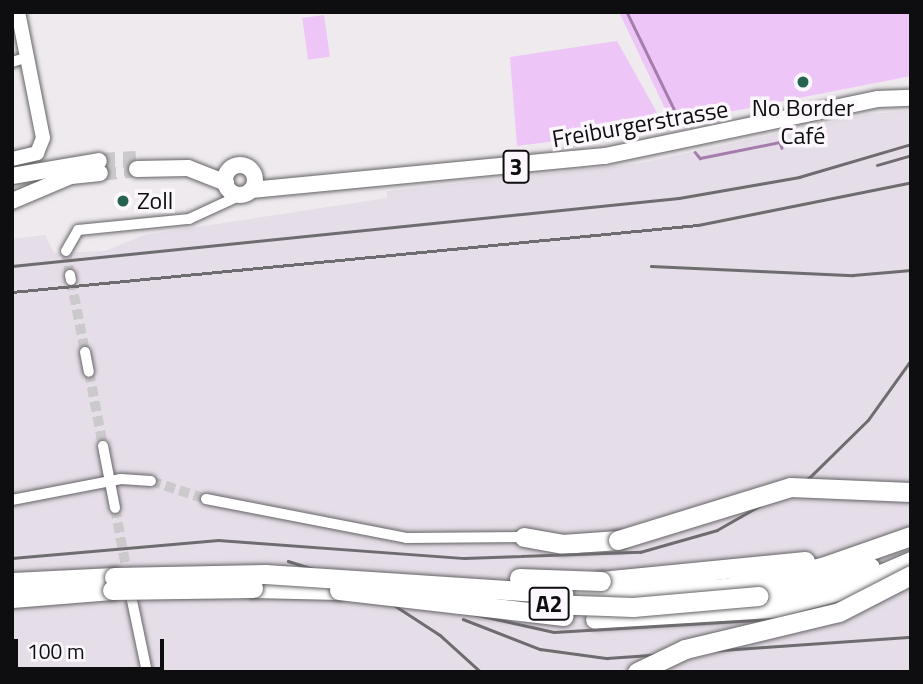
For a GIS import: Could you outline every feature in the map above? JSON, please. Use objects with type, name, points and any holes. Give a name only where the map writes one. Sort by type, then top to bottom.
[{"type":"highway","points":[[524,537],[562,544],[618,540],[790,487],[911,492]]},
{"type":"highway","points":[[334,584],[382,571],[616,581],[835,556],[911,528]]},
{"type":"highway","name":"A2","points":[[12,582],[181,574],[334,584],[590,595],[699,592],[813,569],[911,536]]},
{"type":"highway","name":"A2","points":[[12,598],[125,590],[334,584],[589,607],[682,605],[816,583],[911,552]]},
{"type":"highway","points":[[334,584],[632,621],[781,607],[877,577],[911,561]]},
{"type":"highway","points":[[637,672],[694,646],[839,612],[911,575]]},
{"type":"main road","name":"Freiburgerstrasse","points":[[136,164],[198,170],[238,183],[421,177],[605,156],[878,99],[911,98]]},
{"type":"main road","points":[[12,176],[48,170],[70,171],[99,167]]},
{"type":"main road","points":[[12,201],[47,190],[70,171]]},
{"type":"street","points":[[12,159],[37,153],[43,141],[29,57],[18,12]]},
{"type":"street","points":[[12,62],[29,57]]},
{"type":"street","points":[[66,251],[78,230],[180,221],[218,208],[238,183]]},
{"type":"street","points":[[85,352],[89,372]]},
{"type":"street","points":[[103,446],[115,508]]},
{"type":"street","points":[[12,499],[110,482],[151,481]]},
{"type":"street","points":[[206,499],[397,537],[524,537]]},
{"type":"street","points":[[127,573],[146,672]]},
{"type":"street","points":[[12,591],[129,586]]},
{"type":"shaded area","points":[[619,12],[911,12],[911,76],[672,123]]},
{"type":"shaded area","points":[[324,15],[330,57],[308,60],[302,18]]},
{"type":"shaded area","points":[[617,41],[665,127],[517,146],[510,57]]},
{"type":"shaded area","points":[[911,111],[911,672],[12,672],[12,239],[45,235],[54,253],[105,251],[144,235],[387,198],[387,191],[642,163],[868,114]]},
{"type":"waterway","points":[[627,12],[678,117]]},
{"type":"waterway","points":[[695,152],[700,158],[780,142],[782,148]]},
{"type":"tunnel","points":[[99,161],[136,159]]},
{"type":"tunnel","points":[[100,173],[137,169]]},
{"type":"tunnel","points":[[66,251],[70,275]]},
{"type":"tunnel","points":[[71,280],[85,352]]},
{"type":"tunnel","points":[[89,372],[103,446]]},
{"type":"tunnel","points":[[151,481],[206,499]]},
{"type":"tunnel","points":[[115,508],[127,573]]},
{"type":"railway","points":[[12,266],[679,198],[799,177],[911,144]]},
{"type":"railway","points":[[877,165],[911,155]]},
{"type":"railway","points":[[12,292],[698,225],[909,183]]},
{"type":"railway","points":[[651,266],[853,275],[911,270]]},
{"type":"railway","points":[[12,558],[218,540],[464,558],[640,552],[717,530],[810,477],[868,420],[911,360]]},
{"type":"railway","points":[[288,561],[415,601],[554,632],[793,618]]},
{"type":"railway","points":[[371,590],[440,635],[481,672]]},
{"type":"railway","points":[[463,619],[540,649],[607,658],[911,637]]},
{"type":"place","name":"No Border Café","points":[[803,82]]},
{"type":"place","name":"Zoll","points":[[123,201]]}]
